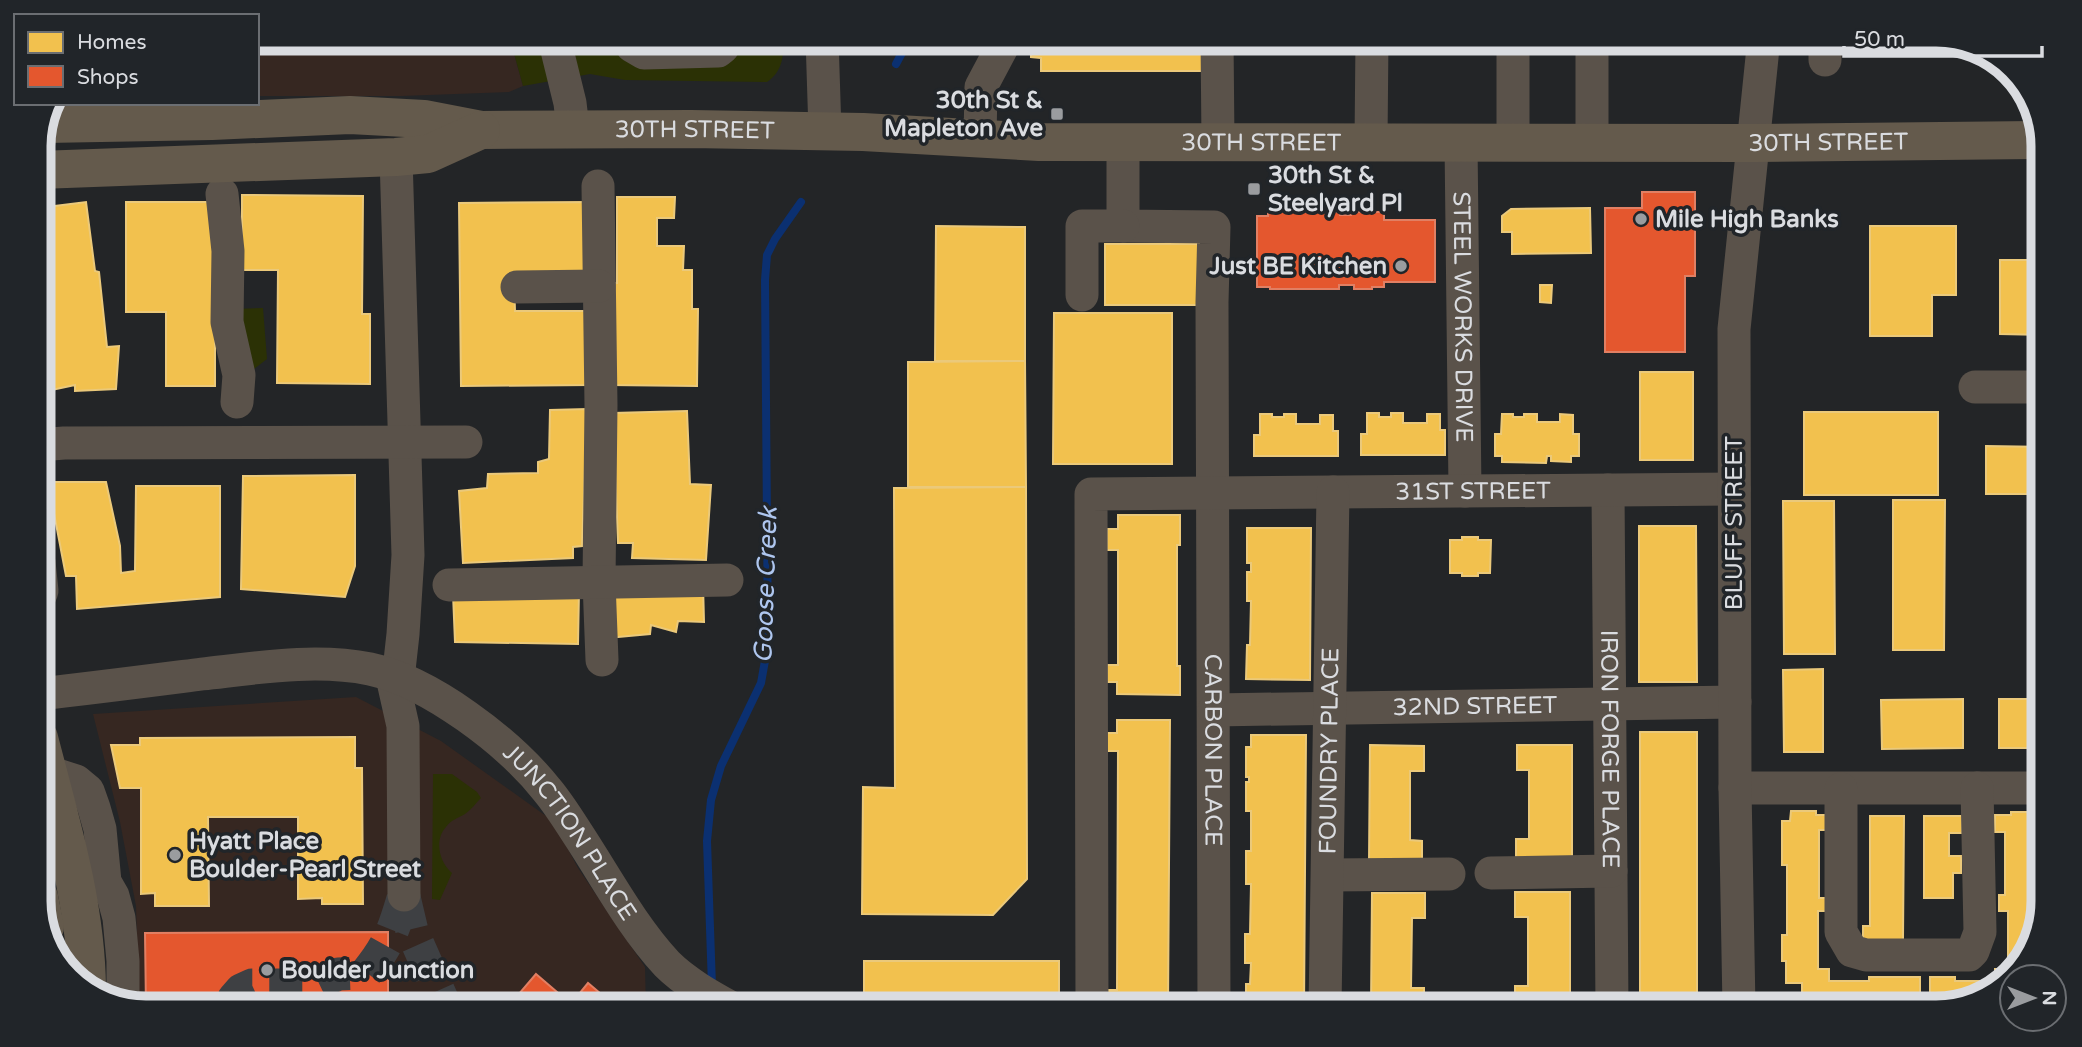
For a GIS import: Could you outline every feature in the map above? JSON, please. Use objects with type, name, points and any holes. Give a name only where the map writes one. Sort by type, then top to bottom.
[{"type":"main road","name":"30TH STREET","points":[[54,123],[211,112],[395,116],[481,130],[863,132],[1039,142],[1754,143],[2031,140]]},
{"type":"main road","name":"30TH STREET","points":[[51,171],[428,154],[481,130]]},
{"type":"main road","points":[[51,787],[78,896],[84,932],[86,975]]},
{"type":"street","points":[[558,51],[573,129]]},
{"type":"street","points":[[641,51],[718,51]]},
{"type":"street","points":[[822,51],[825,132]]},
{"type":"street","points":[[980,139],[981,87],[1000,51]]},
{"type":"street","points":[[1217,51],[1218,142]]},
{"type":"street","points":[[1371,142],[1372,51]]},
{"type":"street","points":[[1513,51],[1513,142]]},
{"type":"street","points":[[1592,51],[1592,142]]},
{"type":"street","name":"BLUFF STREET","points":[[1739,996],[1735,788],[1734,329],[1763,51]]},
{"type":"street","points":[[1082,295],[1082,226],[1123,226],[1123,142]]},
{"type":"street","name":"STEEL WORKS DRIVE","points":[[1461,142],[1465,491]]},
{"type":"street","points":[[396,157],[408,555],[404,634],[395,678],[402,726],[404,895]]},
{"type":"street","points":[[598,186],[601,405],[599,582],[602,660]]},
{"type":"street","points":[[222,194],[228,251],[227,322],[239,375],[237,402]]},
{"type":"street","name":"CARBON PLACE","points":[[1123,226],[1214,227],[1214,996]]},
{"type":"street","points":[[517,287],[599,286]]},
{"type":"street","points":[[1975,387],[2031,387]]},
{"type":"street","points":[[51,444],[466,442]]},
{"type":"street","name":"31ST STREET","points":[[1092,996],[1091,494],[1734,489]]},
{"type":"street","name":"IRON FORGE PLACE","points":[[1608,490],[1612,996]]},
{"type":"street","name":"FOUNDRY PLACE","points":[[1325,996],[1333,492]]},
{"type":"street","points":[[449,585],[727,580]]},
{"type":"street","name":"JUNCTION PLACE","points":[[51,693],[241,669],[296,665],[371,669],[428,691],[491,736],[536,776],[577,833],[625,910],[667,964],[712,996]]},
{"type":"street","name":"32ND STREET","points":[[1214,710],[1735,702]]},
{"type":"street","points":[[51,762],[88,791],[94,808],[100,829],[105,882],[113,895],[119,918],[123,993]]},
{"type":"street","points":[[1735,788],[2031,789]]},
{"type":"street","points":[[1841,789],[1841,932],[1852,951],[1866,955],[1969,955],[1980,932],[1977,788]]},
{"type":"street","points":[[1490,873],[1611,870]]},
{"type":"street","points":[[1328,874],[1449,874]]},
{"type":"shaded area","points":[[259,51],[513,51],[523,86],[509,92],[401,96],[259,96]]},
{"type":"shaded area","points":[[356,697],[441,741],[553,821],[578,868],[645,967],[646,996],[139,995],[136,906],[120,822],[93,714]]},
{"type":"green space","points":[[513,51],[783,51],[779,68],[767,82],[625,80],[590,74],[523,86]]},
{"type":"green space","points":[[263,308],[267,359],[246,375],[233,309]]},
{"type":"green space","points":[[433,774],[452,774],[481,798],[442,832],[439,844],[441,857],[452,873],[440,900],[432,899]]},
{"type":"building: Homes","points":[[1031,51],[1207,51],[1207,71],[1041,71],[1041,58],[1031,57]]},
{"type":"building: Homes","points":[[242,195],[363,196],[362,314],[370,314],[370,384],[277,383],[278,270],[242,270]]},
{"type":"building: Homes","points":[[617,197],[675,197],[674,218],[657,218],[657,246],[684,246],[683,270],[692,270],[692,309],[698,309],[697,386],[609,385],[609,283],[617,283]]},
{"type":"building: Homes","points":[[86,202],[95,271],[99,272],[107,347],[119,346],[116,389],[75,391],[75,385],[51,390],[51,206]]},
{"type":"building: Homes","points":[[126,202],[215,202],[215,386],[166,386],[166,312],[126,312]]},
{"type":"building: Homes","points":[[588,202],[588,278],[514,279],[515,311],[590,311],[591,385],[461,386],[459,203]]},
{"type":"building: Homes","points":[[1590,208],[1591,253],[1512,254],[1512,232],[1502,232],[1502,216],[1511,209]]},
{"type":"building: Homes","points":[[936,226],[1025,227],[1025,361],[935,361]]},
{"type":"building: Homes","points":[[1870,226],[1956,226],[1956,295],[1932,295],[1932,336],[1870,336]]},
{"type":"building: Homes","points":[[1105,244],[1199,244],[1199,305],[1105,305]]},
{"type":"building: Homes","points":[[2000,260],[2031,260],[2031,335],[2000,334]]},
{"type":"building: Homes","points":[[1540,285],[1552,285],[1551,303],[1540,302]]},
{"type":"building: Homes","points":[[1054,313],[1172,313],[1172,464],[1053,464]]},
{"type":"building: Homes","points":[[1025,361],[1026,487],[908,487],[908,362]]},
{"type":"building: Homes","points":[[1640,372],[1693,372],[1693,460],[1640,460]]},
{"type":"building: Homes","points":[[587,409],[582,546],[573,547],[573,558],[463,563],[459,491],[487,488],[488,474],[538,473],[538,462],[549,459],[550,410]]},
{"type":"building: Homes","points":[[687,411],[690,484],[711,485],[706,560],[632,558],[633,543],[618,543],[613,413]]},
{"type":"building: Homes","points":[[1804,412],[1938,412],[1938,495],[1804,495]]},
{"type":"building: Homes","points":[[1367,413],[1391,417],[1391,413],[1403,413],[1403,423],[1427,423],[1427,414],[1440,414],[1440,430],[1445,430],[1445,455],[1361,455],[1361,434],[1367,434]]},
{"type":"building: Homes","points":[[1260,414],[1284,417],[1284,414],[1296,414],[1296,424],[1320,424],[1320,415],[1333,415],[1333,431],[1338,431],[1338,456],[1254,456],[1254,435],[1260,435]]},
{"type":"building: Homes","points":[[1502,414],[1524,417],[1524,414],[1537,414],[1537,422],[1560,422],[1560,414],[1573,415],[1573,434],[1579,434],[1579,456],[1571,456],[1571,462],[1551,461],[1551,456],[1547,456],[1546,463],[1502,462],[1502,456],[1495,456],[1495,434],[1501,434]]},
{"type":"building: Homes","points":[[1986,446],[2031,447],[2031,494],[1986,494]]},
{"type":"building: Homes","points":[[355,475],[355,566],[345,597],[241,589],[243,476]]},
{"type":"building: Homes","points":[[51,482],[106,482],[120,546],[121,573],[135,571],[136,486],[220,486],[220,597],[77,609],[76,576],[66,576],[51,498]]},
{"type":"building: Homes","points":[[1026,487],[1027,879],[993,915],[862,914],[863,787],[895,788],[894,488]]},
{"type":"building: Homes","points":[[1893,500],[1945,500],[1944,650],[1893,650]]},
{"type":"building: Homes","points":[[1783,501],[1834,501],[1835,654],[1784,654]]},
{"type":"building: Homes","points":[[1118,515],[1180,515],[1180,545],[1177,545],[1177,666],[1180,666],[1180,695],[1117,694],[1117,682],[1107,682],[1107,665],[1118,665],[1118,550],[1107,550],[1107,529],[1118,529]]},
{"type":"building: Homes","points":[[1639,526],[1696,526],[1697,682],[1639,682]]},
{"type":"building: Homes","points":[[1247,528],[1311,528],[1310,680],[1246,679],[1251,601],[1247,601],[1247,572],[1251,572],[1251,563],[1247,563]]},
{"type":"building: Homes","points":[[1462,537],[1491,540],[1490,573],[1462,576],[1462,573],[1450,573],[1450,540],[1462,540]]},
{"type":"building: Homes","points":[[703,584],[704,622],[678,621],[676,632],[651,625],[650,634],[608,638],[604,593]]},
{"type":"building: Homes","points":[[579,591],[578,644],[455,642],[453,594]]},
{"type":"building: Homes","points":[[1823,669],[1823,752],[1784,752],[1783,670]]},
{"type":"building: Homes","points":[[1963,699],[1963,748],[1882,749],[1881,700]]},
{"type":"building: Homes","points":[[1999,699],[2031,699],[2031,748],[1999,748]]},
{"type":"building: Homes","points":[[1117,720],[1170,720],[1168,996],[1107,996],[1107,990],[1117,990],[1118,751],[1107,751],[1107,733],[1117,733]]},
{"type":"building: Homes","points":[[1640,732],[1697,732],[1697,996],[1640,996]]},
{"type":"building: Homes","points":[[1251,735],[1306,735],[1304,996],[1246,996],[1246,984],[1250,984],[1251,963],[1245,963],[1245,934],[1250,934],[1251,884],[1246,884],[1246,851],[1251,851],[1251,811],[1246,811],[1246,782],[1249,782],[1249,777],[1246,777],[1246,747],[1251,747]]},
{"type":"building: Homes","name":"Hyatt Place Boulder-Pearl Street","points":[[355,737],[355,768],[362,768],[363,904],[322,904],[322,898],[298,899],[298,817],[208,817],[209,906],[155,906],[155,893],[141,894],[141,788],[120,788],[111,745],[140,745],[140,738]]},
{"type":"building: Homes","points":[[1370,745],[1424,746],[1424,771],[1410,771],[1410,840],[1422,841],[1422,863],[1369,863]]},
{"type":"building: Homes","points":[[1517,745],[1572,745],[1572,864],[1516,864],[1516,839],[1529,839],[1529,770],[1517,770]]},
{"type":"building: Homes","points":[[1791,811],[1816,811],[1816,815],[1830,815],[1830,830],[1819,830],[1819,898],[1826,898],[1826,911],[1818,911],[1818,969],[1829,969],[1829,981],[1869,981],[1869,977],[1920,977],[1920,996],[1802,996],[1802,983],[1786,983],[1786,961],[1782,961],[1782,935],[1787,935],[1787,865],[1782,865],[1782,821],[1790,821]]},
{"type":"building: Homes","points":[[2031,812],[2029,920],[2021,944],[2009,963],[2008,911],[1999,911],[1999,895],[2005,895],[2005,832],[1995,832],[1995,815]]},
{"type":"building: Homes","points":[[1870,816],[1904,816],[1903,940],[1863,940],[1863,926],[1870,926]]},
{"type":"building: Homes","points":[[1924,816],[1962,816],[1962,833],[1949,833],[1949,856],[1961,856],[1961,873],[1953,873],[1953,898],[1924,898]]},
{"type":"building: Homes","points":[[1515,892],[1570,892],[1570,996],[1515,996],[1515,986],[1528,986],[1528,917],[1515,917]]},
{"type":"building: Homes","points":[[1372,893],[1425,893],[1425,918],[1412,918],[1411,988],[1424,988],[1424,996],[1371,996]]},
{"type":"building: Homes","points":[[864,961],[1059,961],[1059,996],[864,996]]},
{"type":"building: Homes","points":[[1930,977],[1955,977],[1955,981],[1988,981],[1961,993],[1930,996]]},
{"type":"building: Homes","points":[[455,995],[455,996],[415,996]]},
{"type":"building: Shops","points":[[1642,192],[1695,192],[1695,276],[1685,276],[1685,352],[1605,352],[1605,208],[1642,208]]},
{"type":"building: Shops","points":[[1268,212],[1340,212],[1340,215],[1351,215],[1351,212],[1384,212],[1384,220],[1435,220],[1435,282],[1384,282],[1384,287],[1372,289],[1354,289],[1354,285],[1339,285],[1339,289],[1257,287],[1257,216],[1268,216]]},
{"type":"building: Shops","name":"Boulder Junction","points":[[388,932],[388,996],[146,996],[145,933]]},
{"type":"building: Shops","points":[[536,974],[562,996],[517,996]]},
{"type":"building: Shops","points":[[588,983],[603,996],[577,996]]},
{"type":"waterway","name":"Goose Creek","points":[[896,64],[903,51]]},
{"type":"waterway","name":"Goose Creek","points":[[712,986],[707,841],[711,800],[721,766],[761,683],[768,644],[767,255],[801,202]]},
{"type":"tunnel","points":[[236,996],[252,985],[315,985],[338,974],[366,973],[390,936],[404,895]]},
{"type":"tunnel","points":[[404,897],[412,931],[441,996]]},
{"type":"place","name":"30th St & Mapleton Ave","points":[[1057,114]]},
{"type":"place","name":"30th St & Steelyard Pl","points":[[1254,189]]},
{"type":"place","name":"Mile High Banks","points":[[1641,219]]},
{"type":"place","name":"Just BE Kitchen","points":[[1401,266]]},
{"type":"place","name":"Hyatt Place Boulder-Pearl Street","points":[[175,855]]},
{"type":"place","name":"Boulder Junction","points":[[267,970]]}]
